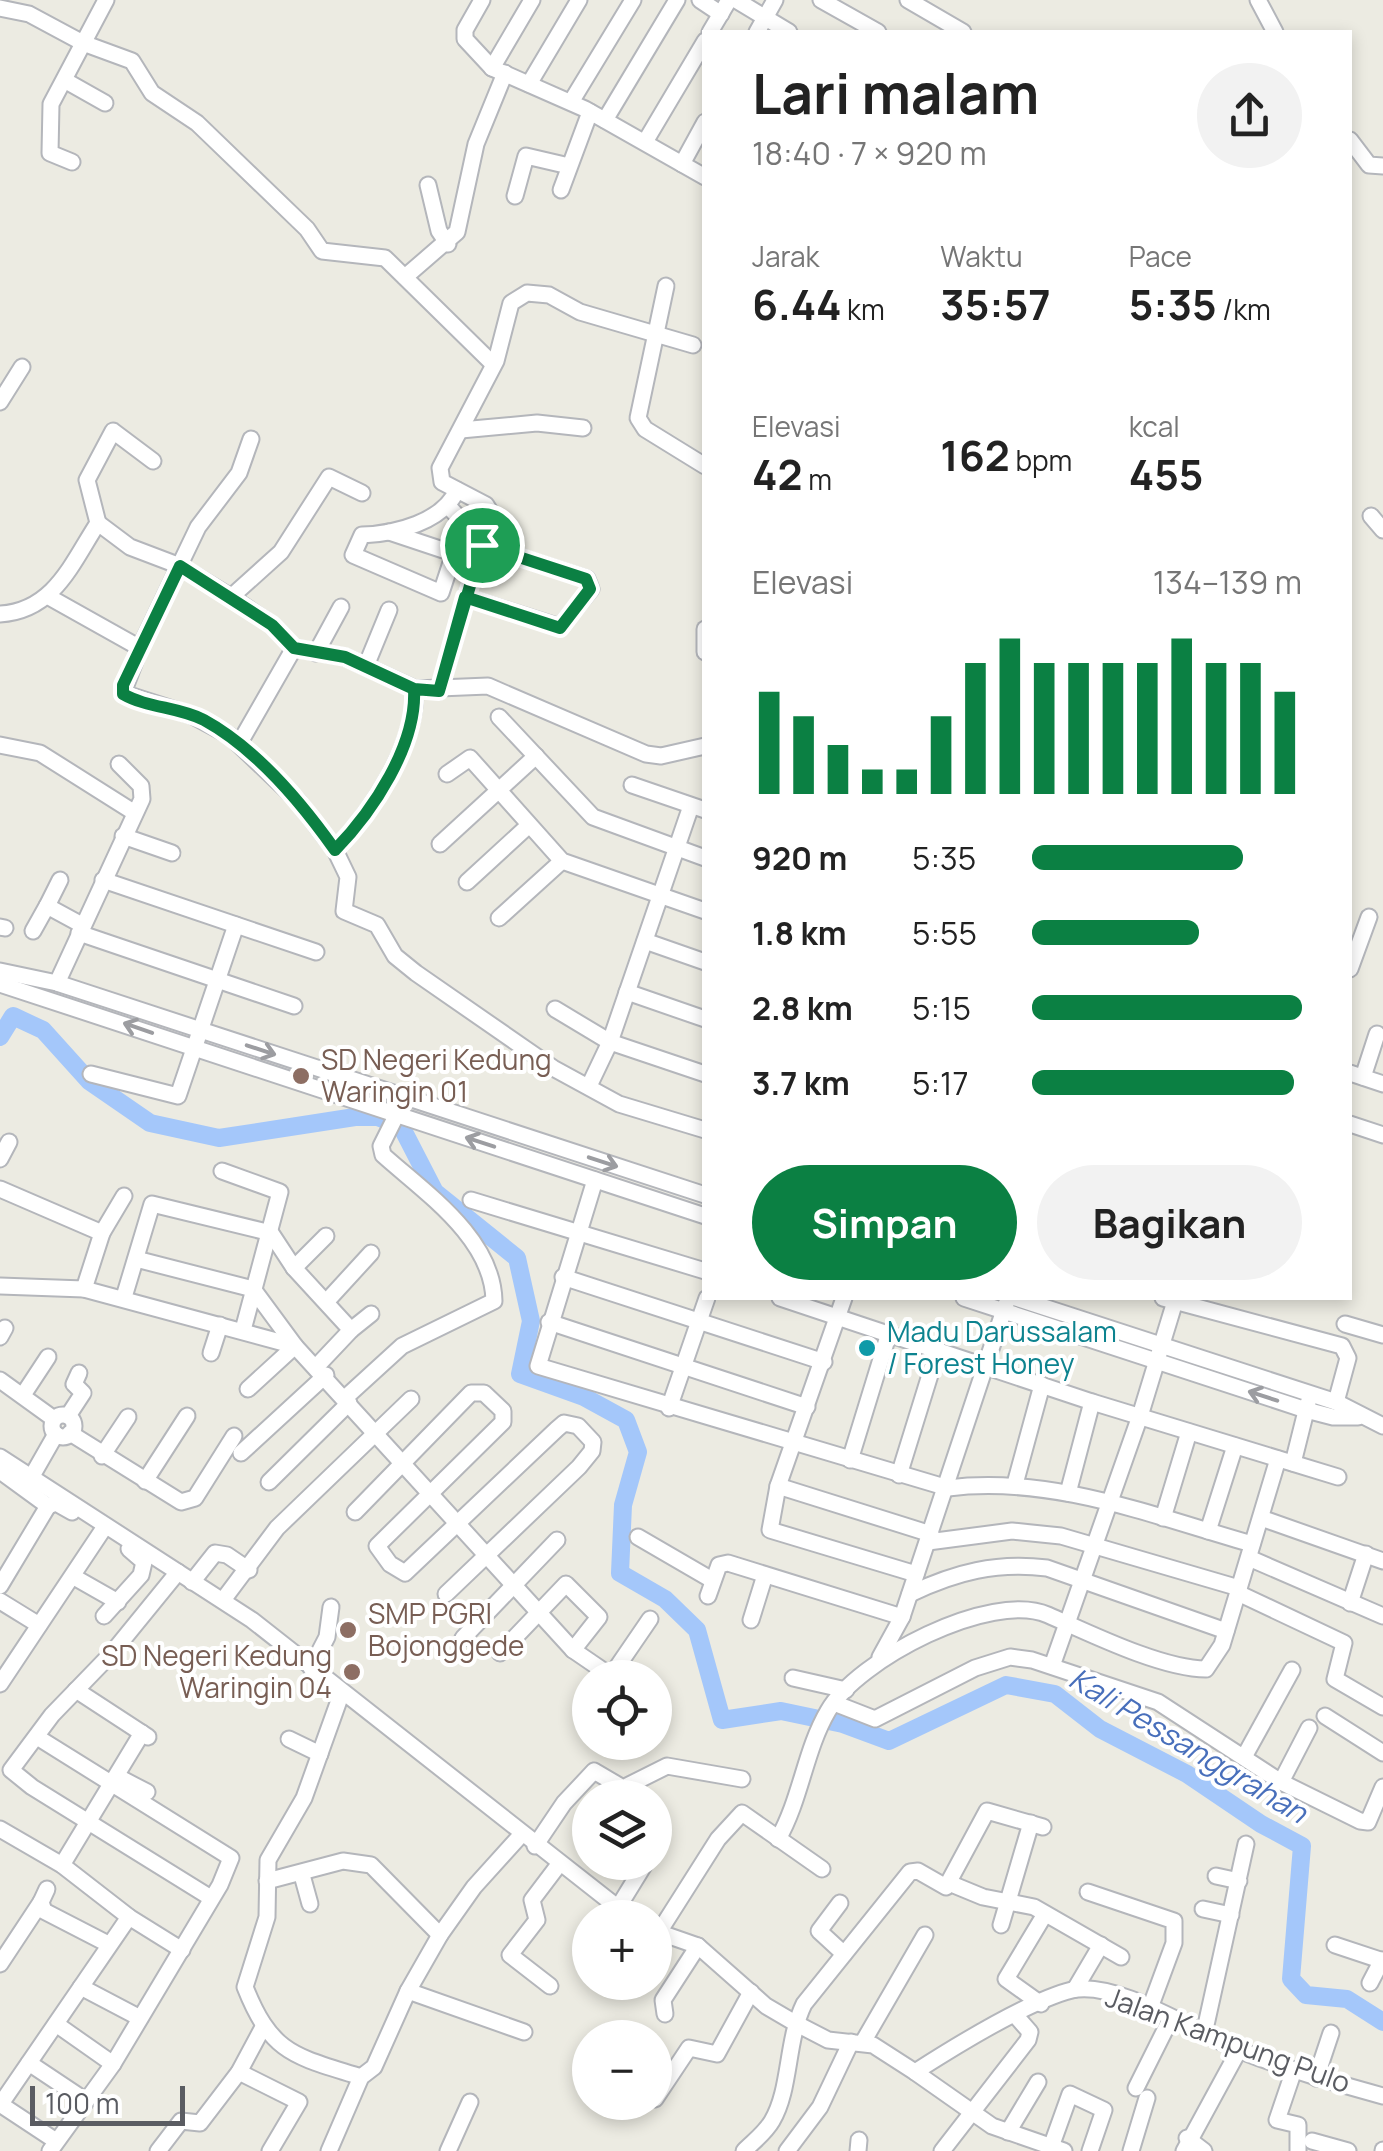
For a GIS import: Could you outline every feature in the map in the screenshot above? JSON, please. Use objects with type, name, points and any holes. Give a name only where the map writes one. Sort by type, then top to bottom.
[{"type":"street","points":[[72,162],[48,150],[50,109],[106,0]]},
{"type":"street","points":[[482,0],[465,39],[498,70],[571,102],[702,175]]},
{"type":"street","points":[[405,278],[448,244],[460,224],[476,144],[498,70],[532,0]]},
{"type":"street","points":[[529,84],[579,0]]},
{"type":"street","points":[[571,102],[633,0]]},
{"type":"street","points":[[561,190],[569,166],[598,116],[677,0]]},
{"type":"street","points":[[700,0],[729,5],[761,26],[776,0]]},
{"type":"street","points":[[821,0],[874,30]]},
{"type":"street","points":[[908,0],[960,30]]},
{"type":"street","points":[[1262,1],[1274,30]]},
{"type":"street","points":[[711,30],[729,5]]},
{"type":"street","points":[[0,8],[28,14],[83,44],[124,56],[152,93],[197,122],[299,221],[322,251],[379,255],[493,364]]},
{"type":"street","points":[[645,142],[702,46]]},
{"type":"street","points":[[66,81],[105,102]]},
{"type":"street","points":[[186,138],[197,122]]},
{"type":"street","points":[[682,164],[702,129]]},
{"type":"street","points":[[514,196],[526,156],[569,166]]},
{"type":"street","points":[[1356,163],[1383,166]]},
{"type":"street","points":[[428,186],[439,231],[448,244]]},
{"type":"street","points":[[666,286],[638,418],[645,429],[702,464]]},
{"type":"street","points":[[439,691],[490,510],[442,482],[440,471],[493,364],[515,298],[527,293],[556,296],[580,312],[693,346]]},
{"type":"street","points":[[0,402],[22,366]]},
{"type":"street","points":[[461,430],[537,423],[582,428]]},
{"type":"street","points":[[153,461],[113,431],[87,480],[98,523],[130,547],[180,566],[231,597],[272,625],[294,648],[366,666],[414,689],[439,691],[488,686],[646,754],[661,756],[702,749]]},
{"type":"street","points":[[250,439],[239,473],[204,518],[180,566],[140,648],[123,694],[202,720],[239,744],[297,800],[335,850],[348,877],[344,911],[378,925],[396,956],[423,979],[553,1068],[618,1104],[702,1129]]},
{"type":"street","points":[[231,597],[281,552],[329,477],[362,493]]},
{"type":"street","points":[[449,507],[464,523],[441,593],[353,555],[362,535],[389,532],[449,507],[457,490]]},
{"type":"street","points":[[1371,516],[1383,530]]},
{"type":"street","points":[[0,614],[32,608],[49,597],[98,523]]},
{"type":"street","points":[[389,532],[455,554]]},
{"type":"street","points":[[465,597],[560,628],[590,589],[586,579],[482,545]]},
{"type":"street","points":[[49,597],[140,648]]},
{"type":"street","points":[[316,654],[340,607]]},
{"type":"street","points":[[366,666],[389,610]]},
{"type":"street","points":[[239,744],[294,648]]},
{"type":"street","points":[[335,850],[358,823],[397,757],[414,713],[414,689]]},
{"type":"street","points":[[499,717],[593,817],[702,857]]},
{"type":"street","points":[[0,745],[40,753],[134,813]]},
{"type":"street","points":[[440,844],[536,756]]},
{"type":"street","points":[[447,774],[470,758],[562,861],[702,910]]},
{"type":"street","points":[[57,983],[143,791],[119,764]]},
{"type":"street","points":[[589,1086],[610,1042],[676,848],[698,808],[632,785]]},
{"type":"street","points":[[467,882],[528,826]]},
{"type":"street","points":[[124,836],[172,854]]},
{"type":"street","points":[[499,918],[562,861]]},
{"type":"street","points":[[33,931],[60,880]]},
{"type":"street","points":[[103,880],[316,952]]},
{"type":"street","points":[[47,906],[81,929],[294,1006]]},
{"type":"street","points":[[1352,964],[1369,917]]},
{"type":"street","points":[[90,1074],[174,1098],[185,1086],[236,924]]},
{"type":"street","points":[[645,941],[702,961]]},
{"type":"street","points":[[0,971],[57,983],[702,1194]]},
{"type":"street","points":[[0,984],[397,1120],[530,1158],[702,1215]]},
{"type":"street","points":[[627,992],[702,1017]]},
{"type":"street","points":[[555,1009],[610,1042],[702,1073]]},
{"type":"street","points":[[1377,1034],[1356,1075],[1383,1084]]},
{"type":"street","points":[[268,1482],[402,1346],[494,1300],[485,1266],[456,1220],[382,1155],[381,1146],[413,1100]]},
{"type":"street","points":[[1352,1125],[1383,1135]]},
{"type":"street","points":[[530,1158],[536,1140]]},
{"type":"street","points":[[0,1160],[10,1142]]},
{"type":"street","points":[[222,1171],[280,1190],[243,1330]]},
{"type":"street","points":[[632,1190],[636,1173]]},
{"type":"street","points":[[595,1180],[548,1322],[538,1366],[948,1488],[1015,1484],[1111,1502],[1208,1531],[1383,1616]]},
{"type":"street","points":[[0,1189],[102,1232]]},
{"type":"street","points":[[84,1289],[102,1232],[124,1196]]},
{"type":"street","points":[[471,1200],[702,1271]]},
{"type":"street","points":[[124,1297],[152,1204],[271,1234],[294,1268],[352,1330]]},
{"type":"street","points":[[294,1268],[326,1236]]},
{"type":"street","points":[[327,1301],[371,1252]]},
{"type":"street","points":[[136,1260],[253,1289],[295,1346],[322,1371],[573,1650],[611,1676],[650,1619]]},
{"type":"street","points":[[564,1277],[824,1362]]},
{"type":"street","points":[[0,1286],[84,1289],[124,1297],[295,1346]]},
{"type":"street","points":[[669,1408],[706,1300]]},
{"type":"street","points":[[786,1300],[1092,1402],[1338,1478]]},
{"type":"street","points":[[844,1300],[768,1523],[774,1533],[916,1574]]},
{"type":"street","points":[[978,1300],[1006,1304],[1308,1402],[1333,1418],[1358,1417]]},
{"type":"street","points":[[1021,1300],[1158,1354]]},
{"type":"street","points":[[1052,1666],[1140,1416],[1171,1300]]},
{"type":"street","points":[[1175,1300],[1342,1346],[1348,1358],[1336,1402]]},
{"type":"street","points":[[778,1839],[795,1808],[820,1731],[836,1702],[880,1657],[902,1617],[1006,1304]]},
{"type":"street","points":[[241,1453],[322,1371],[352,1330],[372,1314]]},
{"type":"street","points":[[548,1322],[808,1407]]},
{"type":"street","points":[[1345,1324],[1383,1335]]},
{"type":"street","points":[[211,1352],[220,1325]]},
{"type":"street","points":[[850,1460],[889,1333]]},
{"type":"street","points":[[248,1389],[295,1346]]},
{"type":"street","points":[[899,1474],[938,1349]]},
{"type":"street","points":[[22,1396],[48,1357]]},
{"type":"street","points":[[28,1482],[83,1394],[74,1384],[79,1373]]},
{"type":"street","points":[[0,1380],[102,1456],[169,1496],[190,1502],[234,1436]]},
{"type":"street","points":[[1015,1484],[1042,1385]]},
{"type":"street","points":[[356,1512],[471,1392],[478,1390],[503,1412],[503,1422],[377,1546],[390,1564],[405,1573],[564,1423],[578,1426],[593,1442],[592,1451],[446,1594]]},
{"type":"street","points":[[223,1600],[277,1528],[412,1399]]},
{"type":"street","points":[[1068,1494],[1092,1402]]},
{"type":"street","points":[[1308,1402],[1336,1402],[1358,1417],[1383,1426]]},
{"type":"street","points":[[880,1657],[999,1610],[1030,1610],[1201,1670],[1212,1664],[1261,1518],[1308,1402]]},
{"type":"street","points":[[146,1481],[187,1416]]},
{"type":"street","points":[[102,1456],[128,1417]]},
{"type":"street","points":[[1163,1518],[1189,1432]]},
{"type":"street","points":[[1208,1531],[1236,1446]]},
{"type":"street","points":[[0,1457],[48,1506],[64,1507],[144,1562],[142,1575],[104,1616]]},
{"type":"street","points":[[2,1478],[28,1482],[223,1600],[520,1835],[609,1900]]},
{"type":"street","points":[[778,1486],[930,1538],[1012,1531],[1096,1545],[1238,1591],[1344,1643],[1335,1678],[1383,1706]]},
{"type":"street","points":[[0,1586],[48,1506]]},
{"type":"street","points":[[1261,1518],[1383,1561]]},
{"type":"street","points":[[0,1684],[102,1532]]},
{"type":"street","points":[[638,1537],[710,1588],[724,1562],[902,1617]]},
{"type":"street","points":[[463,1638],[558,1540]]},
{"type":"street","points":[[192,1582],[214,1553],[227,1554],[249,1570]]},
{"type":"street","points":[[1350,1603],[1366,1554]]},
{"type":"street","points":[[910,1594],[954,1574],[998,1564],[1048,1568],[1226,1631]]},
{"type":"street","points":[[178,1572],[12,1766],[12,1774],[212,1898]]},
{"type":"street","points":[[752,1620],[764,1575]]},
{"type":"street","points":[[74,1577],[118,1602]]},
{"type":"street","points":[[500,1652],[566,1584],[601,1614],[573,1650]]},
{"type":"street","points":[[0,1600],[39,1624]]},
{"type":"street","points":[[310,1668],[327,1637],[331,1607]]},
{"type":"street","points":[[793,1678],[875,1719],[945,1680],[1000,1659],[1019,1658],[1158,1702],[1281,1782],[1364,1822],[1383,1787]]},
{"type":"street","points":[[1244,1757],[1292,1670]]},
{"type":"street","points":[[62,1866],[146,1736],[76,1690]]},
{"type":"street","points":[[342,1692],[304,1798],[270,1853],[267,1917],[244,1986],[262,2029],[298,2056],[361,2077]]},
{"type":"street","points":[[1325,1716],[1383,1753]]},
{"type":"street","points":[[1281,1782],[1310,1728]]},
{"type":"street","points":[[40,1733],[228,1854],[228,1871],[182,1950],[113,2064],[53,2146],[0,2105],[129,1917]]},
{"type":"street","points":[[289,1738],[320,1754]]},
{"type":"street","points":[[639,1780],[666,1766],[742,1778]]},
{"type":"street","points":[[590,1780],[594,1771],[609,1780]]},
{"type":"street","points":[[114,1780],[148,1792]]},
{"type":"street","points":[[535,1846],[564,1803],[572,1800]]},
{"type":"street","points":[[744,2151],[767,2128],[781,2100],[794,2023],[910,1872],[918,1871],[943,1888],[949,1883],[987,1811],[1037,1825],[1001,1925]]},
{"type":"street","points":[[672,1908],[718,1839],[742,1813],[822,1870]]},
{"type":"street","points":[[0,1829],[62,1866],[129,1917],[182,1950]]},
{"type":"street","points":[[329,2151],[361,2077],[374,2067],[408,1991],[440,1935],[520,1835]]},
{"type":"street","points":[[1204,2034],[1246,1844]]},
{"type":"street","points":[[268,1880],[302,1875],[342,1861],[371,1865],[440,1935]]},
{"type":"street","points":[[550,1986],[510,1954],[537,1920],[533,1898],[560,1863]]},
{"type":"street","points":[[302,1875],[310,1904]]},
{"type":"street","points":[[1216,1876],[1239,1881]]},
{"type":"street","points":[[949,1883],[1045,1914],[1121,1957]]},
{"type":"street","points":[[1088,1892],[1174,1922],[1174,1943],[1150,2008]]},
{"type":"street","points":[[0,1964],[44,1896],[44,1911],[108,1944]]},
{"type":"street","points":[[840,1903],[819,1931],[844,1954]]},
{"type":"street","points":[[1203,1909],[1232,1915]]},
{"type":"street","points":[[1041,2004],[1006,1979],[1045,1914]]},
{"type":"street","points":[[767,2128],[787,2151],[820,2107],[926,1935]]},
{"type":"street","points":[[672,1936],[698,1946],[794,2023],[828,2040],[857,2042],[915,2072],[973,2115],[1008,2132],[1057,2149],[1070,2094],[1104,2110],[1090,2151]]},
{"type":"street","points":[[1075,1989],[1102,1945]]},
{"type":"street","points":[[1335,1945],[1382,1961],[1370,1983]]},
{"type":"street","points":[[665,2014],[663,2000],[698,1946]]},
{"type":"street","points":[[81,1987],[140,2018]]},
{"type":"street","name":"Jalan Kampung Pulo","points":[[915,2072],[1016,2016],[1075,1989],[1098,1991],[1150,2008],[1239,2050],[1316,2078],[1383,2096]]},
{"type":"street","points":[[408,1991],[524,2032]]},
{"type":"street","points":[[672,2073],[689,2048],[717,2054],[751,1992]]},
{"type":"street","points":[[942,2151],[1030,2036],[1016,2016]]},
{"type":"street","points":[[1130,2151],[1142,2093],[1171,2018]]},
{"type":"street","points":[[56,2024],[113,2064]]},
{"type":"street","points":[[158,2151],[181,2121],[200,2122],[239,2072],[262,2029]]},
{"type":"street","points":[[1316,2078],[1331,2034]]},
{"type":"street","points":[[1204,2151],[1186,2145],[1239,2050]]},
{"type":"street","points":[[29,2064],[86,2102]]},
{"type":"street","points":[[1294,2070],[1277,2120],[1298,2125],[1305,2146],[1348,2151]]},
{"type":"street","points":[[239,2072],[298,2102],[270,2151]]},
{"type":"street","points":[[1008,2132],[1038,2082]]},
{"type":"street","points":[[448,2151],[470,2102]]},
{"type":"waterway","name":"Kali Pessanggrahan","points":[[0,1037],[13,1016],[43,1030],[89,1081],[150,1123],[219,1138],[355,1117],[378,1117],[401,1126],[435,1192],[517,1258],[531,1321],[520,1374],[584,1397],[626,1420],[638,1452],[623,1505],[620,1573],[665,1599],[697,1630],[722,1720],[781,1711],[843,1724],[889,1741],[1006,1685],[1055,1694],[1100,1729],[1187,1774],[1261,1824],[1302,1846],[1291,1979],[1306,1995],[1347,1999],[1383,2022]]},
{"type":"place","name":"SD Negeri Kedung Waringin 01","points":[[301,1076]]},
{"type":"place","name":"Madu Darussalam / Forest Honey","points":[[867,1348]]},
{"type":"place","name":"SMP PGRI Bojonggede","points":[[348,1630]]},
{"type":"place","name":"SD Negeri Kedung Waringin 04","points":[[352,1672]]},
{"type":"route","points":[[482,545],[465,597],[439,691],[414,689],[345,657],[294,648],[272,625],[180,566],[123,685],[123,694],[191,715],[230,736],[297,800],[335,850],[358,823],[397,757],[414,713],[414,689],[439,691],[465,597],[560,628],[567,624],[590,589],[586,579],[482,545]]}]
